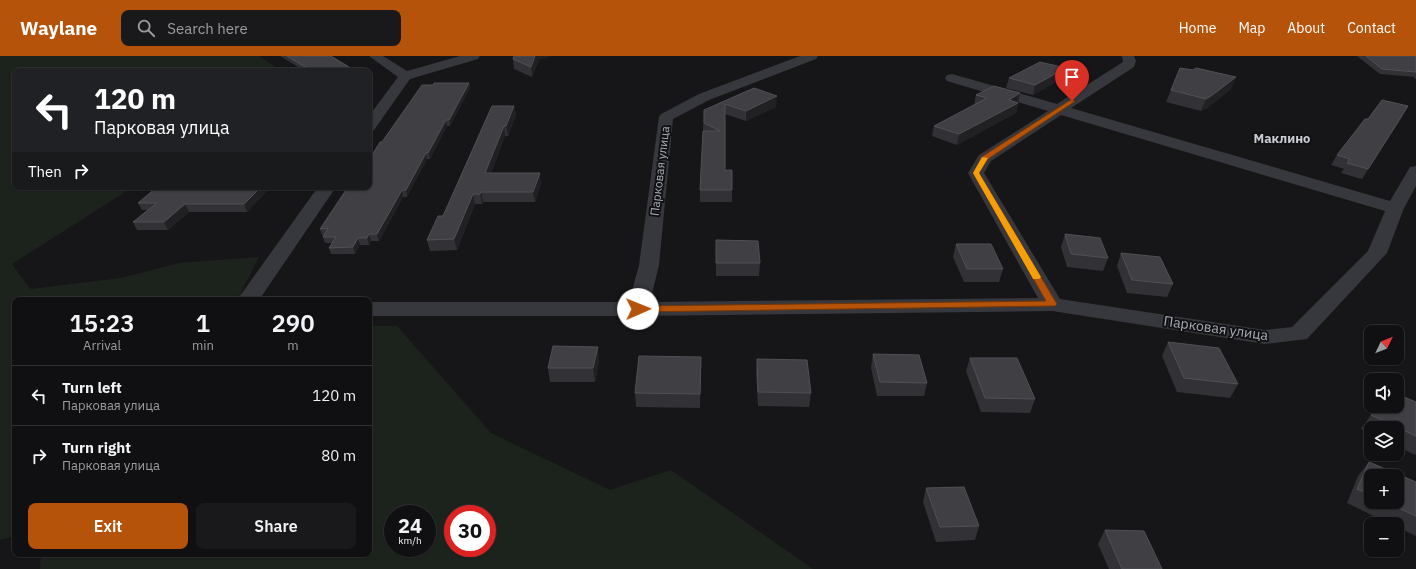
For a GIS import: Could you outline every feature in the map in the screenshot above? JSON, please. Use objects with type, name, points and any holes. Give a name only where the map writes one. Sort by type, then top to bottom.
[{"type":"street","points":[[375,56],[405,76]]},
{"type":"street","points":[[372,123],[405,76],[474,56]]},
{"type":"street","name":"Парковая улица","points":[[638,309],[649,265],[666,117],[704,97],[812,56]]},
{"type":"street","points":[[1052,304],[976,173],[985,158],[1129,64],[1130,61],[1128,56]]},
{"type":"street","points":[[952,78],[1395,208]]},
{"type":"street","name":"Парковая улица","points":[[372,308],[638,309],[1052,304],[1265,337],[1299,334],[1377,253],[1395,208],[1416,171]]},
{"type":"street","points":[[250,297],[325,190]]},
{"type":"shaded area","points":[[0,56],[259,56],[277,68],[12,68],[12,190],[128,190],[12,264],[30,289],[121,278],[179,263],[259,257],[239,297],[12,297],[12,537],[0,540]]},
{"type":"shaded area","points":[[372,326],[397,326],[491,433],[610,490],[671,470],[813,569],[40,569],[41,557],[372,557]]},
{"type":"building","points":[[287,56],[331,56],[349,67],[345,68],[307,68]]},
{"type":"building","points":[[514,56],[535,56],[531,67],[513,59]]},
{"type":"building","points":[[1366,56],[1416,56],[1416,72],[1382,69]]},
{"type":"building","points":[[1040,62],[1066,68],[1035,85],[1009,78]]},
{"type":"building","points":[[1180,68],[1193,70],[1196,68],[1236,77],[1206,99],[1171,90]]},
{"type":"building","points":[[434,83],[469,83],[449,120],[446,120],[406,190],[402,190],[377,234],[369,234],[367,238],[358,238],[353,247],[329,248],[336,237],[323,237],[328,228],[320,229],[346,190],[372,190],[372,155],[422,85],[433,85]]},
{"type":"building","points":[[994,86],[1020,93],[1009,100],[1018,103],[959,134],[934,126],[987,98],[976,95]]},
{"type":"building","points":[[754,88],[777,96],[746,111],[725,104],[725,170],[732,170],[732,190],[700,190],[703,131],[720,131],[704,123],[704,110]]},
{"type":"building","points":[[1382,100],[1408,106],[1368,169],[1347,163],[1350,159],[1337,155]]},
{"type":"building","points":[[492,106],[514,106],[506,126],[504,126],[485,173],[540,173],[533,192],[481,192],[480,194],[473,194],[454,239],[427,240],[438,216],[443,216]]},
{"type":"building","points":[[153,190],[258,190],[244,204],[185,204],[164,222],[133,222],[157,203],[138,203]]},
{"type":"building","points":[[1065,234],[1100,238],[1108,258],[1071,254]]},
{"type":"building","points":[[716,240],[758,241],[760,263],[716,263]]},
{"type":"building","points":[[956,244],[991,244],[1003,269],[967,269]]},
{"type":"building","points":[[1121,253],[1160,257],[1173,284],[1132,280]]},
{"type":"building","points":[[1168,342],[1219,348],[1238,384],[1184,378]]},
{"type":"building","points":[[553,346],[598,347],[593,368],[548,368]]},
{"type":"building","points":[[873,354],[919,355],[927,383],[880,382]]},
{"type":"building","points":[[639,356],[701,357],[700,394],[635,393]]},
{"type":"building","points":[[970,358],[1017,358],[1035,399],[985,398]]},
{"type":"building","points":[[757,359],[807,360],[811,393],[758,392]]},
{"type":"building","points":[[1404,397],[1416,402],[1416,436],[1404,430],[1404,421],[1384,421],[1371,415],[1373,413],[1404,413]]},
{"type":"building","points":[[1369,462],[1385,469],[1366,469]]},
{"type":"building","points":[[1364,473],[1364,492],[1357,489]]},
{"type":"building","points":[[1404,477],[1416,482],[1416,516],[1400,509],[1404,509]]},
{"type":"building","points":[[964,487],[979,526],[940,527],[926,488]]},
{"type":"building","points":[[1105,530],[1144,531],[1162,569],[1122,569]]},
{"type":"slow traffic","points":[[985,158],[976,173],[1036,277]]},
{"type":"district","name":"Маклино","points":[[1282,138]]},
{"type":"route","points":[[638,309],[1052,304],[976,173],[985,158],[1072,101]]}]
